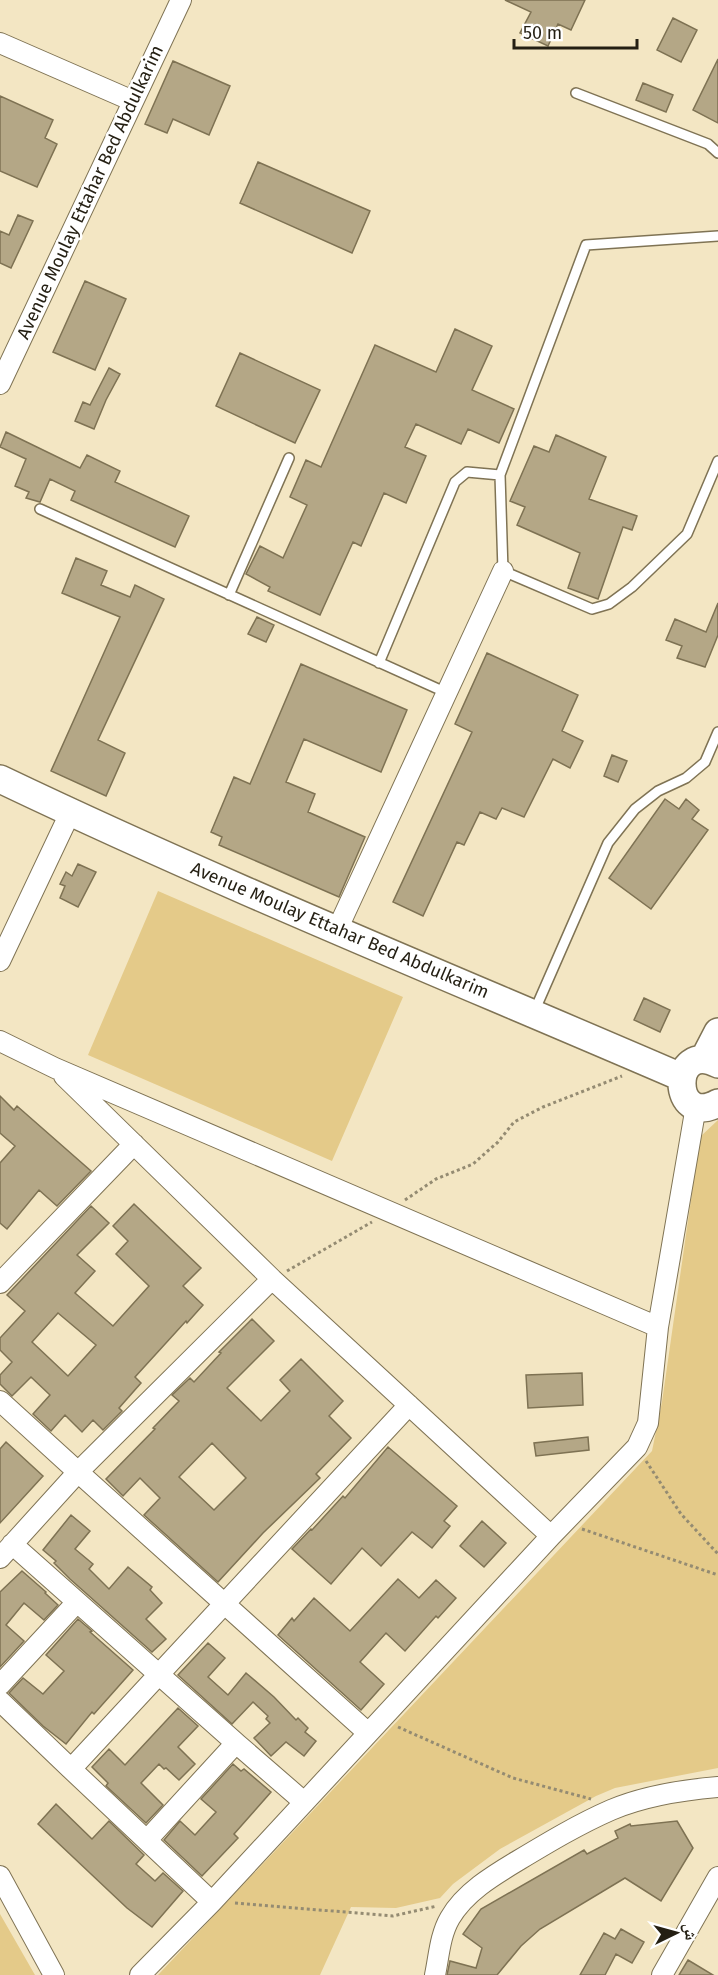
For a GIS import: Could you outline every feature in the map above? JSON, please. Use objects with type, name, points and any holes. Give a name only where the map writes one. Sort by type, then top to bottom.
[{"type":"street","name":"Avenue Moulay Ettahar Bed Abdulkarim","points":[[0,384],[181,0]]},
{"type":"street","points":[[0,43],[133,101]]},
{"type":"street","points":[[337,930],[503,571]]},
{"type":"street","name":"Avenue Moulay Ettahar Bed Abdulkarim","points":[[0,779],[70,813],[337,930],[681,1077]]},
{"type":"street","points":[[0,961],[70,813]]},
{"type":"street","points":[[140,1975],[212,1902],[557,1529],[637,1447],[648,1423],[658,1327],[707,1104],[685,1097],[681,1077],[690,1065],[714,1062],[718,1032]]},
{"type":"street","points":[[0,1041],[55,1068],[658,1327]]},
{"type":"street","points":[[55,1068],[272,1279],[409,1405],[557,1529]]},
{"type":"street","points":[[0,1283],[134,1144]]},
{"type":"street","points":[[272,1279],[78,1472],[6,1551],[77,1602],[304,1802]]},
{"type":"street","points":[[0,1401],[224,1603],[374,1726]]},
{"type":"street","points":[[71,1769],[409,1405]]},
{"type":"street","points":[[0,1685],[77,1602]]},
{"type":"street","points":[[0,1701],[212,1902]]},
{"type":"street","points":[[147,1840],[236,1743]]},
{"type":"street","points":[[435,1975],[443,1932],[451,1917],[465,1899],[492,1876],[568,1831],[613,1809],[651,1797],[718,1787]]},
{"type":"street","points":[[0,1876],[54,1975]]},
{"type":"street","points":[[662,1975],[718,1877]]},
{"type":"lane","points":[[576,93],[708,144],[718,153]]},
{"type":"lane","points":[[718,236],[586,245],[500,475],[503,571],[592,609],[609,604],[632,587],[687,534],[718,461]]},
{"type":"lane","points":[[229,595],[290,458]]},
{"type":"lane","points":[[379,663],[455,482],[467,472],[500,475]]},
{"type":"lane","points":[[40,509],[447,693]]},
{"type":"lane","points":[[533,1014],[608,843],[635,809],[658,791],[686,778],[705,762],[718,732]]},
{"type":"path","points":[[272,1279],[389,1211],[436,1179],[473,1164],[498,1142],[514,1122],[543,1107],[652,1065]]},
{"type":"path","points":[[637,1447],[681,1514],[718,1554]]},
{"type":"path","points":[[557,1529],[718,1575]]},
{"type":"path","points":[[374,1726],[513,1778],[586,1797],[613,1809]]},
{"type":"path","points":[[212,1902],[393,1916],[465,1899]]},
{"type":"shaded area","points":[[158,891],[403,997],[332,1161],[88,1055]]},
{"type":"shaded area","points":[[718,1120],[718,1768],[615,1788],[596,1796],[500,1849],[453,1884],[440,1898],[396,1908],[351,1907],[320,1975],[158,1975],[652,1451],[662,1402],[700,1137]]},
{"type":"shaded area","points":[[0,1914],[35,1975],[0,1975]]},
{"type":"building","points":[[505,0],[585,0],[571,30],[558,24],[548,46],[520,33],[531,12]]},
{"type":"building","points":[[673,18],[697,30],[681,62],[657,50]]},
{"type":"building","points":[[718,59],[718,123],[693,110]]},
{"type":"building","points":[[173,61],[230,86],[209,135],[173,119],[167,133],[145,124]]},
{"type":"building","points":[[643,83],[673,95],[666,112],[636,100]]},
{"type":"building","points":[[0,96],[53,120],[45,138],[57,144],[37,187],[0,171]]},
{"type":"building","points":[[258,162],[370,211],[352,253],[240,203]]},
{"type":"building","points":[[18,215],[33,221],[11,268],[0,263],[0,231],[9,235]]},
{"type":"building","points":[[85,281],[126,299],[95,370],[53,352]]},
{"type":"building","points":[[455,329],[492,346],[472,390],[514,409],[499,443],[468,429],[461,444],[416,424],[405,447],[426,456],[406,503],[384,493],[361,546],[353,542],[320,615],[268,591],[270,587],[246,574],[260,546],[283,558],[307,505],[290,497],[306,460],[321,467],[375,345],[436,372]]},
{"type":"building","points":[[240,353],[320,390],[295,443],[216,406]]},
{"type":"building","points":[[109,368],[120,374],[94,429],[75,421],[83,402],[90,405]]},
{"type":"building","points":[[6,432],[80,468],[87,455],[120,471],[115,482],[189,516],[175,547],[71,500],[75,491],[50,479],[40,502],[26,498],[29,492],[15,486],[26,459],[0,447]]},
{"type":"building","points":[[556,435],[606,457],[589,499],[637,516],[632,530],[623,527],[598,599],[568,588],[580,553],[517,525],[525,507],[510,501],[534,446],[549,452]]},
{"type":"building","points":[[76,558],[107,571],[101,585],[130,597],[135,585],[164,599],[98,740],[125,753],[106,796],[51,771],[120,617],[62,593]]},
{"type":"building","points":[[718,603],[718,635],[705,667],[677,658],[682,646],[666,640],[675,619],[706,632]]},
{"type":"building","points":[[257,617],[274,625],[266,642],[248,634]]},
{"type":"building","points":[[487,653],[578,695],[562,731],[583,741],[570,768],[553,759],[524,817],[502,808],[496,819],[480,812],[464,845],[457,842],[423,916],[393,902],[472,732],[455,724]]},
{"type":"building","points":[[301,664],[407,710],[381,772],[304,739],[286,782],[315,794],[308,812],[365,837],[339,897],[219,845],[222,837],[211,832],[234,777],[250,784]]},
{"type":"building","points":[[612,755],[627,761],[618,782],[604,776]]},
{"type":"building","points":[[665,799],[679,809],[686,799],[699,810],[692,819],[708,830],[651,909],[609,878]]},
{"type":"building","points":[[78,864],[96,872],[78,907],[60,898],[65,886],[60,884],[66,872],[72,876]]},
{"type":"building","points":[[644,998],[670,1010],[660,1032],[634,1020]]},
{"type":"building","points":[[0,1096],[14,1110],[17,1106],[91,1171],[57,1206],[39,1190],[7,1229],[0,1223],[0,1163],[15,1146],[0,1133]]},
{"type":"building","points":[[134,1204],[201,1268],[183,1286],[203,1305],[135,1377],[141,1383],[119,1408],[122,1411],[103,1430],[93,1420],[82,1432],[65,1415],[51,1431],[33,1414],[50,1395],[31,1377],[12,1396],[0,1384],[0,1375],[12,1362],[0,1350],[0,1338],[25,1311],[7,1295],[91,1206],[109,1223],[77,1255],[95,1271],[75,1293],[113,1326],[149,1286],[116,1254],[128,1241],[113,1226]],"holes":[[[58,1313],[96,1345],[68,1376],[32,1342]]]},
{"type":"building","points":[[252,1319],[274,1341],[227,1388],[261,1421],[290,1391],[280,1380],[301,1359],[343,1401],[329,1416],[351,1438],[316,1474],[320,1478],[263,1533],[218,1582],[144,1515],[160,1498],[140,1478],[123,1496],[106,1479],[179,1401],[172,1395],[190,1378],[194,1382],[221,1353],[219,1352]],"holes":[[[212,1443],[246,1478],[214,1510],[179,1477]]]},
{"type":"building","points":[[582,1373],[583,1405],[528,1408],[526,1375]]},
{"type":"building","points":[[588,1437],[589,1450],[536,1456],[534,1443]]},
{"type":"building","points":[[6,1442],[43,1476],[0,1523],[0,1449]]},
{"type":"building","points":[[388,1447],[457,1506],[444,1521],[450,1526],[432,1548],[412,1532],[381,1566],[362,1548],[331,1584],[292,1549],[343,1496],[345,1498]]},
{"type":"building","points":[[71,1515],[90,1531],[75,1549],[93,1564],[89,1569],[109,1589],[128,1567],[152,1587],[150,1590],[162,1603],[146,1619],[166,1639],[152,1652],[70,1579],[54,1563],[56,1561],[43,1550]]},
{"type":"building","points":[[482,1521],[506,1543],[484,1567],[460,1546]]},
{"type":"building","points":[[22,1571],[58,1605],[44,1620],[24,1603],[6,1625],[24,1641],[0,1667],[0,1592]]},
{"type":"building","points":[[398,1579],[419,1598],[436,1580],[456,1598],[438,1618],[436,1616],[405,1651],[386,1633],[360,1662],[384,1684],[361,1710],[278,1635],[292,1618],[294,1621],[314,1598],[350,1631]]},
{"type":"building","points":[[78,1619],[133,1670],[94,1714],[92,1712],[66,1744],[43,1726],[9,1693],[23,1678],[43,1694],[64,1671],[46,1655]]},
{"type":"building","points":[[208,1643],[225,1658],[208,1677],[228,1695],[246,1673],[296,1720],[298,1718],[308,1728],[305,1732],[316,1741],[304,1756],[286,1742],[271,1756],[254,1738],[270,1723],[266,1719],[268,1716],[253,1702],[232,1724],[178,1675]]},
{"type":"building","points":[[178,1708],[198,1726],[178,1747],[195,1764],[179,1780],[159,1764],[141,1783],[163,1805],[146,1823],[106,1786],[108,1783],[92,1767],[109,1749],[125,1765]]},
{"type":"building","points":[[233,1764],[241,1771],[244,1769],[271,1792],[234,1834],[238,1838],[202,1876],[164,1840],[180,1821],[195,1835],[216,1812],[201,1799]]},
{"type":"building","points":[[56,1804],[92,1839],[109,1821],[144,1855],[136,1864],[155,1881],[163,1873],[183,1891],[152,1927],[127,1908],[38,1824]]},
{"type":"building","points":[[677,1821],[693,1848],[661,1901],[625,1878],[540,1929],[521,1946],[497,1975],[447,1975],[450,1961],[476,1968],[482,1948],[463,1934],[481,1909],[584,1850],[587,1854],[618,1838],[615,1831],[630,1824],[631,1826]]},
{"type":"building","points":[[621,1929],[644,1942],[632,1963],[616,1954],[605,1975],[580,1975],[604,1933],[615,1939]]},
{"type":"building","points":[[688,1960],[713,1975],[679,1975]]}]
